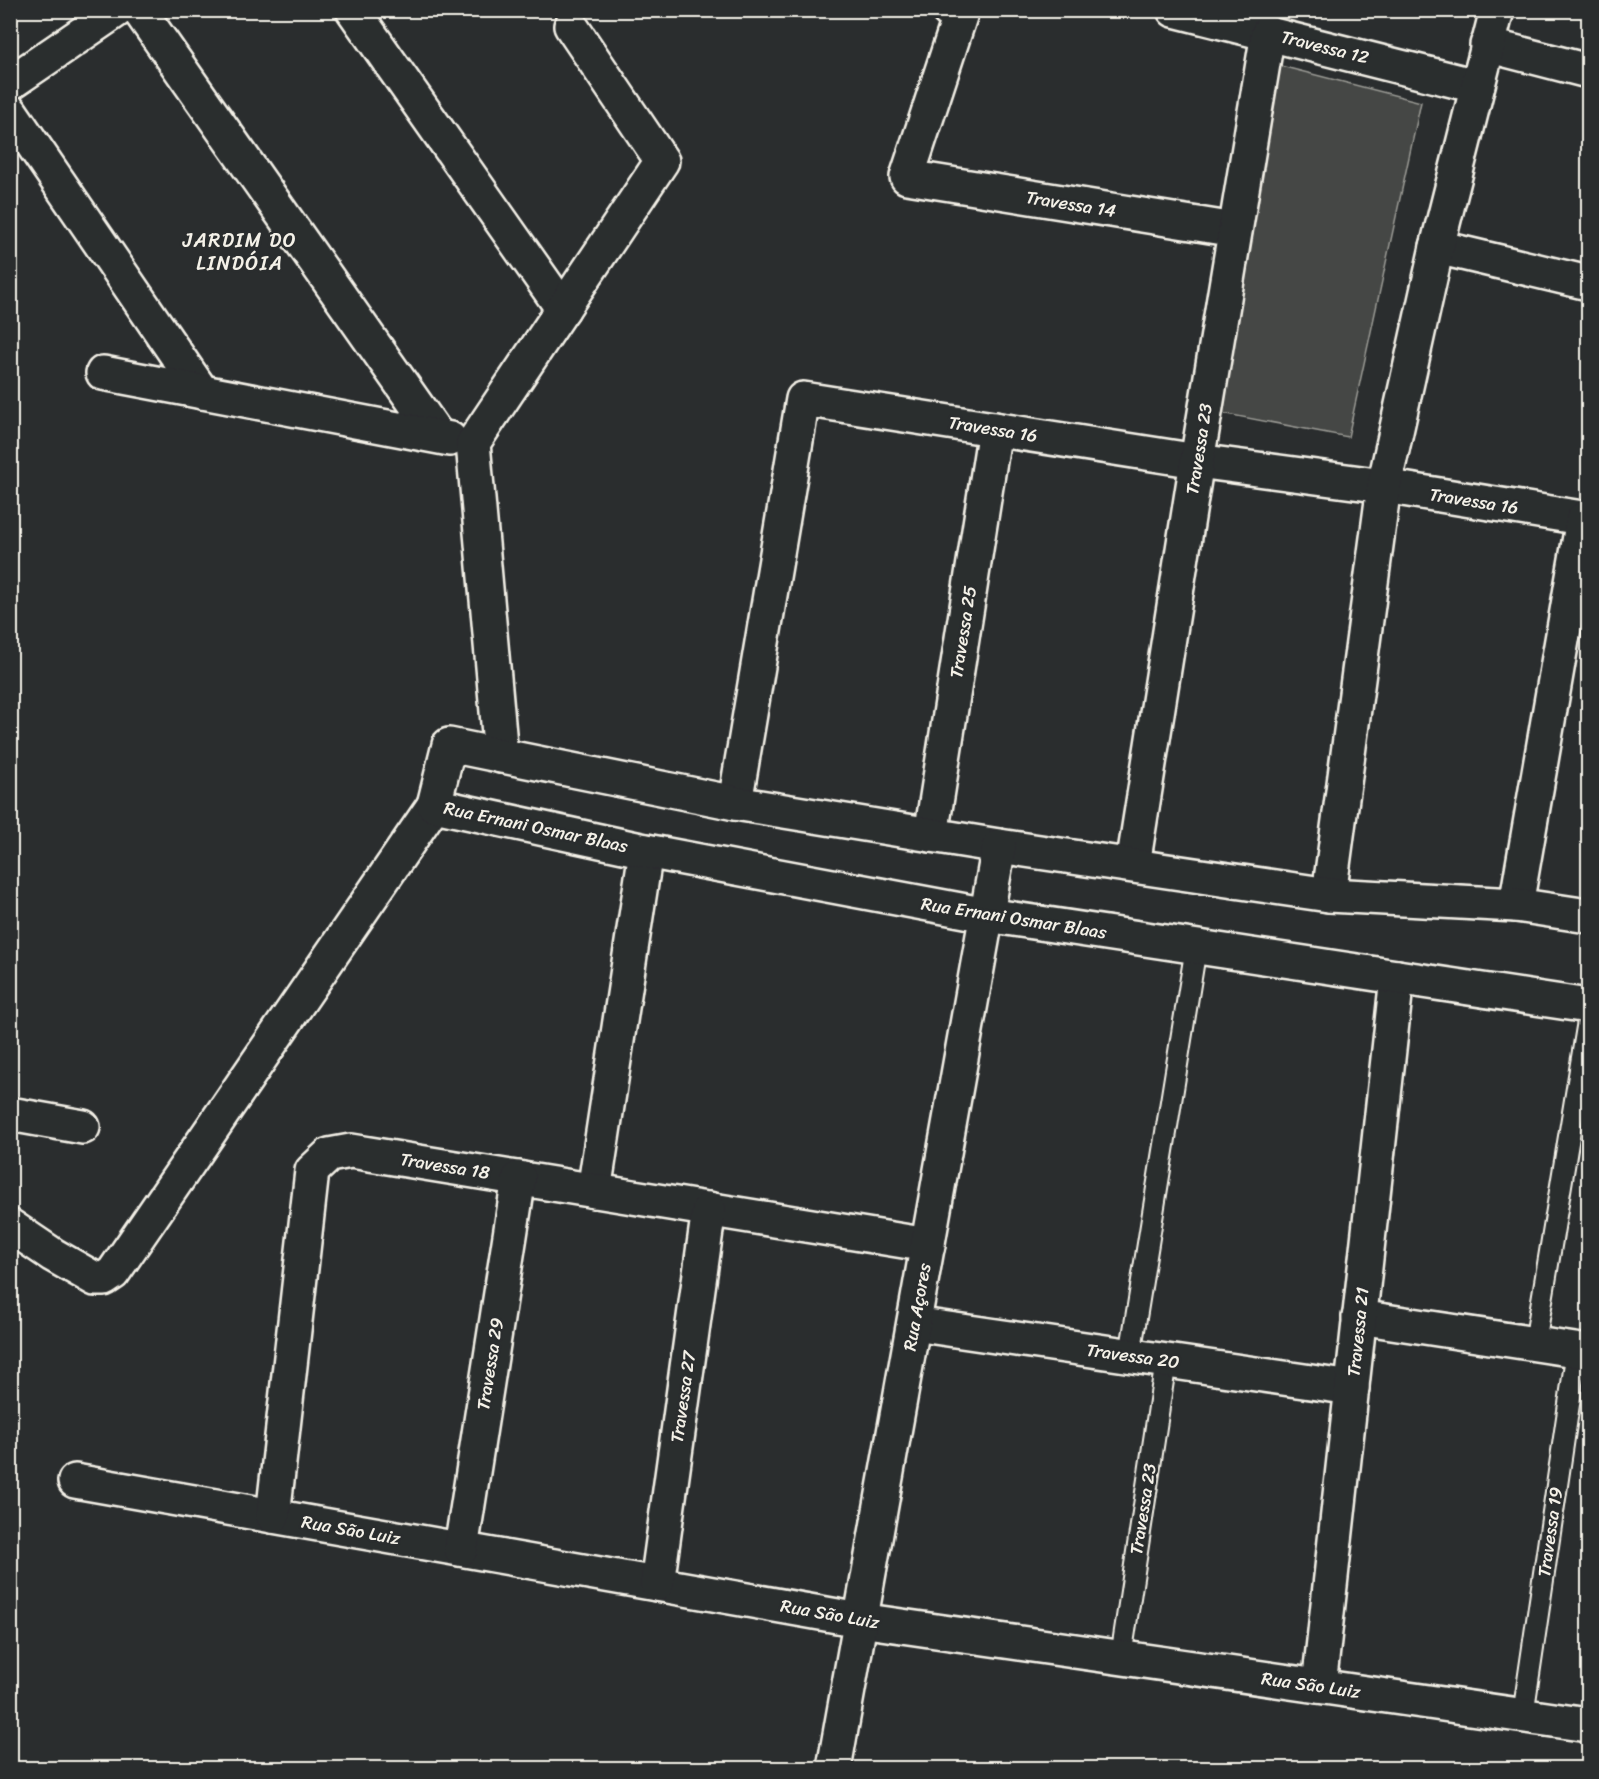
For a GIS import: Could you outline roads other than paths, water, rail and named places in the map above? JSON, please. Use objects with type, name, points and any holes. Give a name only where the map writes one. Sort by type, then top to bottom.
[{"type":"street","points":[[10,83],[117,10]]},
{"type":"street","points":[[139,10],[438,436]]},
{"type":"street","points":[[353,10],[563,309]]},
{"type":"street","name":"Travessa 14","points":[[948,10],[961,13],[907,177],[1235,230]]},
{"type":"street","name":"Travessa 12","points":[[1174,10],[1476,86]]},
{"type":"street","points":[[1329,895],[1384,486],[1437,247],[1497,10]]},
{"type":"street","points":[[501,756],[473,443],[662,162],[571,26]]},
{"type":"street","name":"Travessa 23","points":[[1133,865],[1268,33]]},
{"type":"street","points":[[1487,45],[1588,71]]},
{"type":"street","points":[[10,111],[202,392]]},
{"type":"street","points":[[1437,247],[1588,283]]},
{"type":"street","points":[[103,372],[473,443]]},
{"type":"street","name":"Travessa 16","points":[[735,803],[803,399],[1197,461],[1384,486],[1586,519]]},
{"type":"street","name":"Travessa 25","points":[[931,835],[995,429]]},
{"type":"street","points":[[1516,905],[1586,519]]},
{"type":"street","name":"Rua Ernani Osmar Blaas","points":[[1588,916],[1516,905],[1329,895],[999,846],[735,803],[449,745],[434,805],[646,851],[987,915],[1588,1006]]},
{"type":"street","points":[[10,1226],[53,1255],[96,1279],[104,1279],[113,1273],[434,805]]},
{"type":"street","name":"Rua Açores","points":[[834,1768],[999,846]]},
{"type":"street","points":[[594,1191],[646,851]]},
{"type":"street","name":"Travessa 21","points":[[1319,1686],[1397,977]]},
{"type":"street","points":[[10,1114],[83,1127]]},
{"type":"street","name":"Travessa 18","points":[[273,1516],[312,1171],[329,1155],[351,1151],[927,1245]]},
{"type":"street","name":"Travessa 29","points":[[461,1550],[519,1178]]},
{"type":"street","name":"Travessa 27","points":[[657,1584],[709,1209]]},
{"type":"street","points":[[1359,1317],[1583,1351]]},
{"type":"street","name":"Travessa 20","points":[[914,1324],[1352,1388]]},
{"type":"street","name":"Rua São Luiz","points":[[75,1481],[860,1620],[1588,1725]]},
{"type":"lane","points":[[1130,1355],[1196,947]]},
{"type":"lane","points":[[1535,1344],[1588,1021]]},
{"type":"lane","name":"Travessa 19","points":[[1523,1715],[1583,1351]]},
{"type":"lane","name":"Travessa 23","points":[[1121,1657],[1166,1361]]},
{"type":"district","name":"JARDIM DO LINDÓIA","points":[[240,252]]}]
